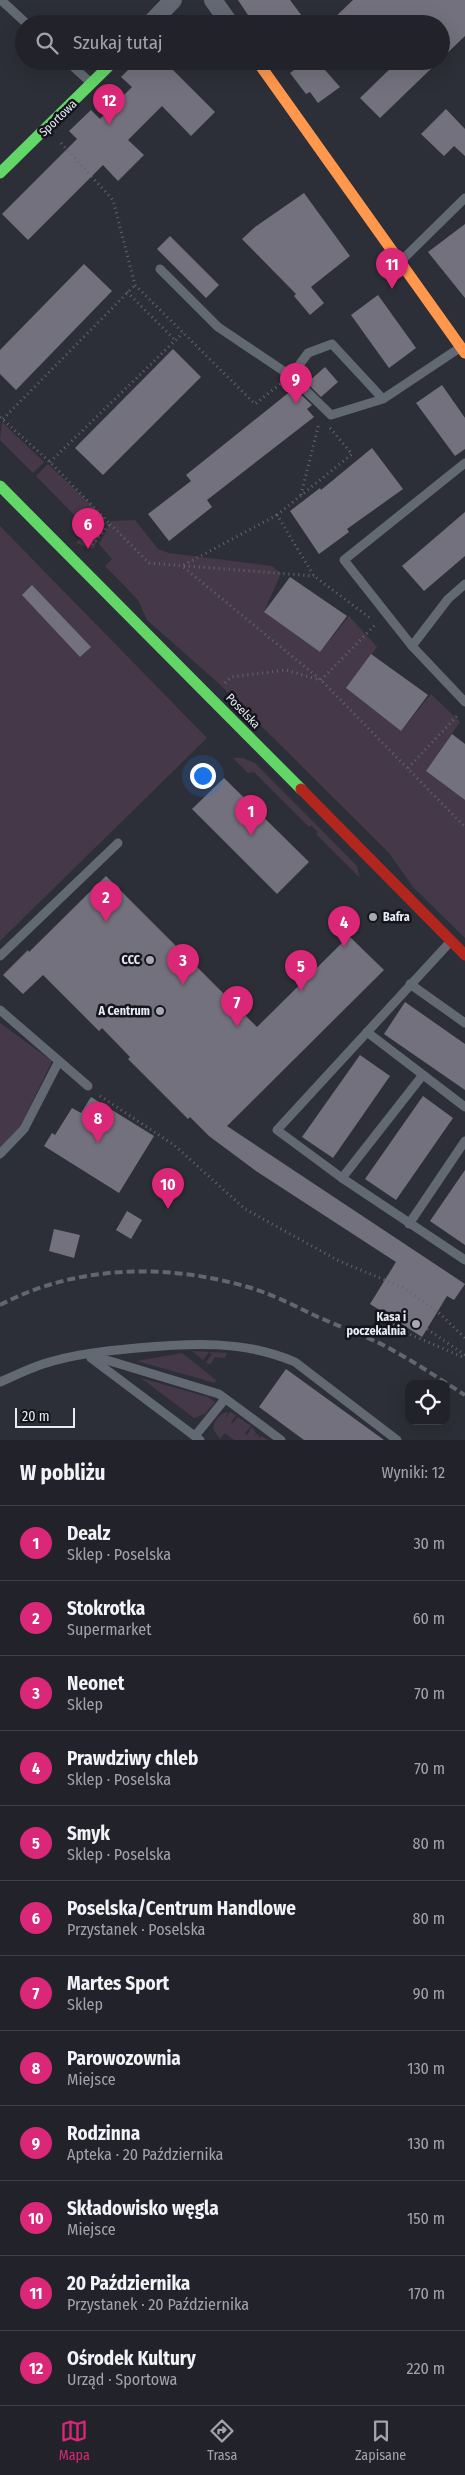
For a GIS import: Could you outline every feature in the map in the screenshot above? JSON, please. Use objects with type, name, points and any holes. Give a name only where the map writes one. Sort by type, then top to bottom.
[{"type":"street","points":[[159,15],[173,0]]},
{"type":"street","points":[[213,0],[224,15]]},
{"type":"street","name":"Sportowa","points":[[0,173],[105,70]]},
{"type":"street","points":[[263,70],[463,350]]},
{"type":"street","name":"Poselska","points":[[0,486],[465,955]]},
{"type":"lane","points":[[1,0],[17,15]]},
{"type":"lane","points":[[77,70],[92,84]]},
{"type":"lane","points":[[400,262],[465,198]]},
{"type":"lane","points":[[160,269],[218,327],[291,376],[331,415],[383,399],[463,350]]},
{"type":"lane","points":[[291,376],[308,353],[332,344],[383,399]]},
{"type":"lane","points":[[465,463],[344,560],[412,646],[465,702]]},
{"type":"lane","points":[[412,646],[448,599],[465,584]]},
{"type":"lane","points":[[0,956],[118,843]]},
{"type":"lane","points":[[451,941],[277,1130],[342,1178],[465,1260]]},
{"type":"lane","points":[[410,984],[465,1023]]},
{"type":"lane","points":[[0,1010],[88,1086]]},
{"type":"lane","points":[[367,1032],[422,1076],[465,1107]]},
{"type":"lane","points":[[0,1154],[24,1129],[59,1061]]},
{"type":"lane","points":[[342,1178],[422,1076]]},
{"type":"lane","points":[[409,1224],[465,1140]]},
{"type":"lane","points":[[0,1382],[41,1364],[85,1353],[193,1343],[228,1345],[280,1356],[295,1362],[397,1440]]},
{"type":"lane","points":[[85,1353],[219,1394],[282,1440]]},
{"type":"lane","points":[[85,1353],[198,1438],[225,1399]]},
{"type":"path","points":[[48,127],[113,200],[134,285],[255,404],[291,376]]},
{"type":"path","points":[[134,285],[1,418],[50,462],[149,563],[314,576]]},
{"type":"path","points":[[127,292],[175,340]]},
{"type":"path","points":[[50,462],[183,333]]},
{"type":"path","points":[[182,566],[277,515],[352,454],[321,418],[300,496]]},
{"type":"path","points":[[277,515],[314,576],[377,623]]},
{"type":"path","points":[[88,549],[110,524]]},
{"type":"path","points":[[182,566],[321,680],[465,827]]},
{"type":"path","points":[[321,680],[386,613]]},
{"type":"path","points":[[231,677],[286,670],[321,680]]},
{"type":"path","points":[[408,768],[465,708]]},
{"type":"path","points":[[100,1096],[174,1145],[244,1209],[339,1261],[402,1287],[438,1312],[465,1338]]},
{"type":"path","points":[[379,1310],[376,1314],[409,1334],[465,1356]]},
{"type":"path","points":[[427,1329],[465,1356]]},
{"type":"shaded area","points":[[2,422],[44,462],[33,473],[0,440]]},
{"type":"shaded area","points":[[48,464],[105,518],[81,525],[80,521],[36,476]]},
{"type":"shaded area","points":[[135,520],[158,549],[169,553],[272,566],[281,573],[264,612],[320,652],[349,616],[377,647],[347,689],[401,731],[431,694],[460,722],[426,771],[465,800],[465,938],[413,887],[389,853],[215,680],[147,620],[138,600],[105,566],[112,559],[99,544],[111,521]]},
{"type":"shaded area","points":[[107,522],[93,549],[76,543],[81,536],[81,527]]},
{"type":"shaded area","points":[[0,526],[207,738],[0,941]]},
{"type":"shaded area","points":[[233,758],[243,758],[255,763],[357,866],[360,878],[316,834],[318,832],[311,825],[309,827],[254,772],[248,773]]},
{"type":"shaded area","points":[[0,1023],[52,1061],[9,1150],[0,1160]]},
{"type":"shaded area","points":[[192,1351],[227,1353],[225,1358],[215,1357],[210,1365],[206,1362],[212,1354],[209,1352],[203,1360]]},
{"type":"shaded area","points":[[182,1353],[216,1380],[215,1383],[137,1361]]},
{"type":"shaded area","points":[[141,1378],[208,1397],[215,1402],[205,1414],[194,1418]]},
{"type":"shaded area","points":[[228,1412],[225,1418],[230,1412],[236,1415],[232,1424],[238,1417],[251,1426],[245,1433],[247,1435],[252,1427],[256,1433],[254,1436],[257,1434],[259,1436],[258,1439],[261,1436],[268,1440],[234,1440],[225,1433],[220,1439],[213,1429],[216,1420]]},
{"type":"building","points":[[238,0],[290,0],[301,15],[248,15]]},
{"type":"building","points":[[353,0],[465,0],[465,36],[450,50],[450,15],[337,15]]},
{"type":"building","points":[[128,70],[173,70],[215,112],[191,136],[162,106],[128,140],[144,155],[118,181],[103,165],[28,240],[2,214],[77,139],[69,131],[91,110],[100,119],[132,87],[121,77]]},
{"type":"building","points":[[294,70],[325,70],[340,87],[318,103],[310,92],[306,94],[290,73]]},
{"type":"building","points":[[389,70],[430,70],[380,118],[360,98]]},
{"type":"building","points":[[446,109],[465,129],[465,156],[454,146],[444,156],[421,134]]},
{"type":"building","points":[[304,193],[350,256],[311,287],[324,303],[310,315],[294,296],[296,294],[242,239],[255,227]]},
{"type":"building","points":[[465,224],[465,298],[428,252]]},
{"type":"building","points":[[170,236],[219,285],[206,298],[157,249]]},
{"type":"building","points":[[84,264],[112,291],[16,390],[0,374],[0,350]]},
{"type":"building","points":[[378,295],[416,348],[389,368],[351,315]]},
{"type":"building","points":[[173,349],[201,377],[103,475],[75,448]]},
{"type":"building","points":[[325,367],[338,382],[321,397],[307,383]]},
{"type":"building","points":[[442,385],[465,418],[465,449],[455,456],[416,403]]},
{"type":"building","points":[[292,390],[295,393],[297,391],[312,405],[307,409],[314,417],[207,500],[212,507],[169,541],[148,514],[191,481],[186,475]]},
{"type":"building","points":[[372,448],[403,489],[347,529],[349,532],[319,554],[290,511],[320,488],[321,490]]},
{"type":"building","points":[[465,512],[465,556],[424,591],[402,566]]},
{"type":"building","points":[[290,577],[347,616],[320,652],[264,612]]},
{"type":"building","points":[[32,585],[91,647],[80,657],[22,595]]},
{"type":"building","points":[[371,654],[428,695],[401,731],[346,688]]},
{"type":"building","points":[[452,734],[465,744],[465,800],[426,771]]},
{"type":"building","points":[[224,778],[309,862],[277,894],[192,809]]},
{"type":"building","name":"A Centrum","points":[[106,876],[257,1027],[349,936],[384,970],[227,1126],[465,1284],[454,1300],[447,1296],[422,1337],[370,1304],[396,1262],[256,1171],[209,1136],[190,1117],[188,1119],[128,1059],[130,1057],[102,1028],[99,1031],[43,975],[23,994],[3,975]]},
{"type":"building","points":[[405,1002],[465,1044],[465,1090],[384,1034]]},
{"type":"building","points":[[360,1055],[390,1076],[333,1158],[302,1137]]},
{"type":"building","points":[[423,1096],[453,1118],[396,1200],[365,1179]]},
{"type":"building","points":[[91,1097],[154,1136],[119,1193],[44,1146],[52,1133],[55,1135],[72,1108],[81,1113]]},
{"type":"building","points":[[465,1170],[465,1245],[430,1221]]},
{"type":"building","points":[[127,1211],[142,1220],[131,1239],[116,1230]]},
{"type":"building","points":[[54,1229],[80,1235],[74,1258],[49,1251]]},
{"type":"building","points":[[286,1369],[384,1440],[304,1440],[259,1407]]},
{"type":"railway","points":[[0,1305],[29,1292],[59,1282],[90,1275],[154,1272],[217,1279],[266,1293],[376,1341],[412,1361],[465,1395]]},
{"type":"traffic: fast","points":[[0,173],[105,70]]},
{"type":"traffic: fast","points":[[0,486],[301,789]]},
{"type":"traffic: slow","points":[[263,70],[465,353]]},
{"type":"traffic: jam","points":[[301,789],[465,955]]},
{"type":"place","name":"Ośrodek Kultury","points":[[109,125]]},
{"type":"place","name":"20 Października","points":[[392,289]]},
{"type":"place","name":"Rodzinna","points":[[296,404]]},
{"type":"place","name":"Poselska/Centrum Handlowe","points":[[88,549]]},
{"type":"place","name":"Dealz","points":[[251,836]]},
{"type":"place","name":"Bafra","points":[[373,917]]},
{"type":"place","name":"Stokrotka","points":[[106,922]]},
{"type":"place","name":"Prawdziwy chleb","points":[[344,947]]},
{"type":"place","name":"CCC","points":[[150,960]]},
{"type":"place","name":"Neonet","points":[[183,985]]},
{"type":"place","name":"Smyk","points":[[301,991]]},
{"type":"place","name":"A Centrum","points":[[160,1011]]},
{"type":"place","name":"Martes Sport","points":[[237,1027]]},
{"type":"place","name":"Parowozownia","points":[[98,1143]]},
{"type":"place","name":"Składowisko węgla","points":[[168,1209]]},
{"type":"place","name":"Kasa i poczekalnia","points":[[416,1324]]}]
